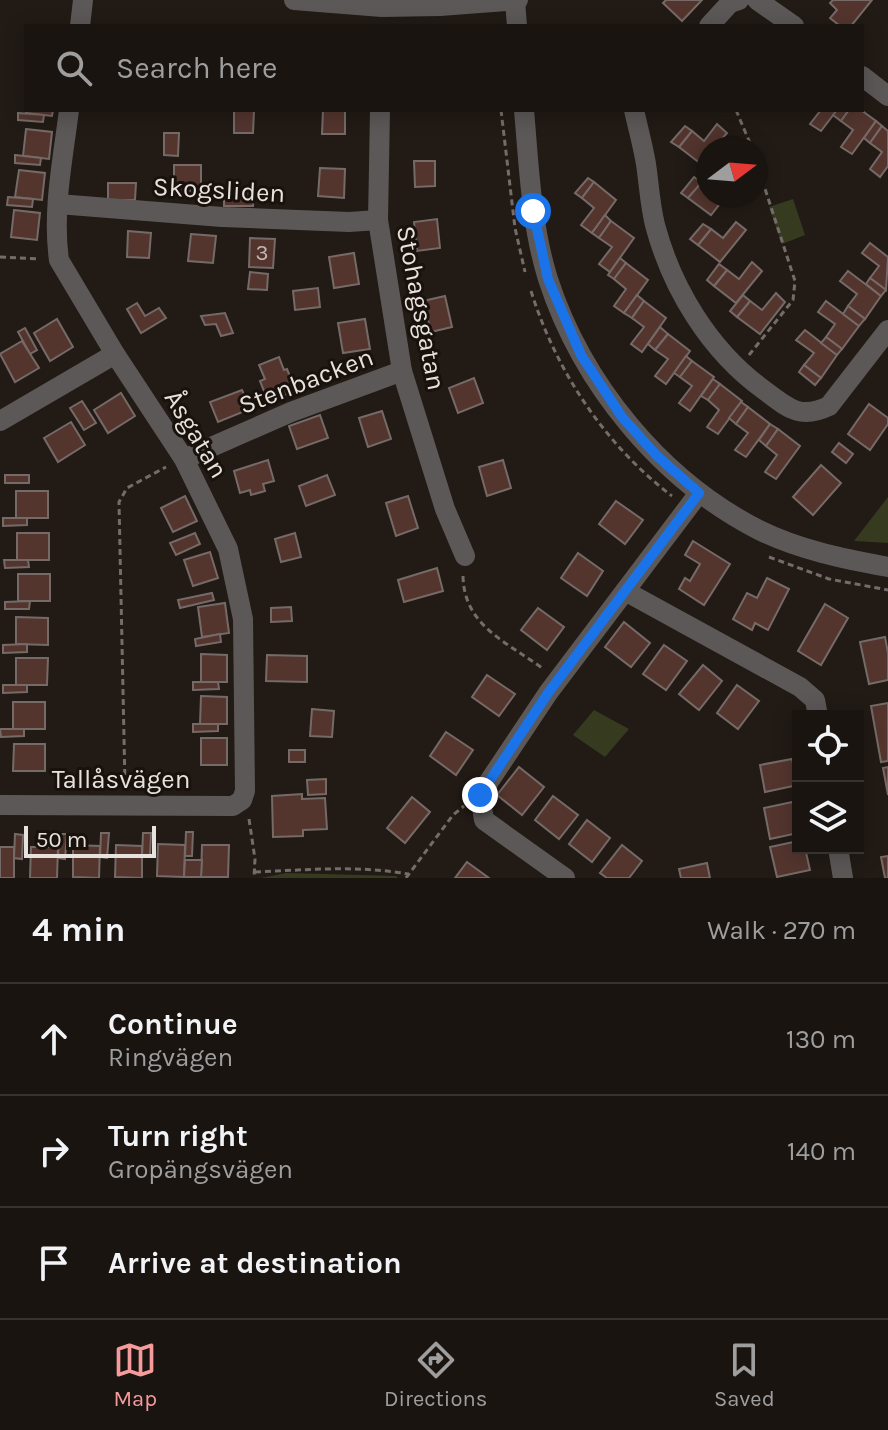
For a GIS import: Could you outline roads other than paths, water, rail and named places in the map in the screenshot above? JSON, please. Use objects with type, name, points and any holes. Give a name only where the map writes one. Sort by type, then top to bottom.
[{"type":"street","points":[[80,24],[83,0]]},
{"type":"street","points":[[294,0],[382,11],[516,1],[517,24]]},
{"type":"street","points":[[711,24],[730,3],[739,0]]},
{"type":"street","points":[[757,0],[791,24]]},
{"type":"street","points":[[864,78],[888,96]]},
{"type":"street","name":"Åsgatan","points":[[69,112],[58,204],[56,243],[59,260],[115,354],[184,459],[228,549],[238,587],[243,619],[245,791],[241,801]]},
{"type":"street","name":"Stohagsgatan","points":[[380,112],[378,220],[402,371],[445,509],[465,556]]},
{"type":"street","points":[[531,112],[533,211],[548,279],[581,355],[622,417],[657,456],[699,493],[760,531],[836,558],[888,567]]},
{"type":"street","points":[[634,112],[655,223],[670,270],[690,309],[721,350],[753,382],[793,412],[816,412],[829,406],[888,330]]},
{"type":"street","name":"Skogsliden","points":[[58,204],[222,217],[349,222],[378,220]]},
{"type":"street","points":[[0,421],[115,354]]},
{"type":"street","name":"Stenbacken","points":[[184,459],[291,412],[402,371]]},
{"type":"street","points":[[565,878],[484,820],[480,795],[558,680],[699,493]]},
{"type":"street","points":[[625,591],[800,687],[815,700],[817,710]]},
{"type":"street","name":"Tallåsvägen","points":[[0,805],[233,806],[241,801]]},
{"type":"street","points":[[839,854],[843,878]]}]
